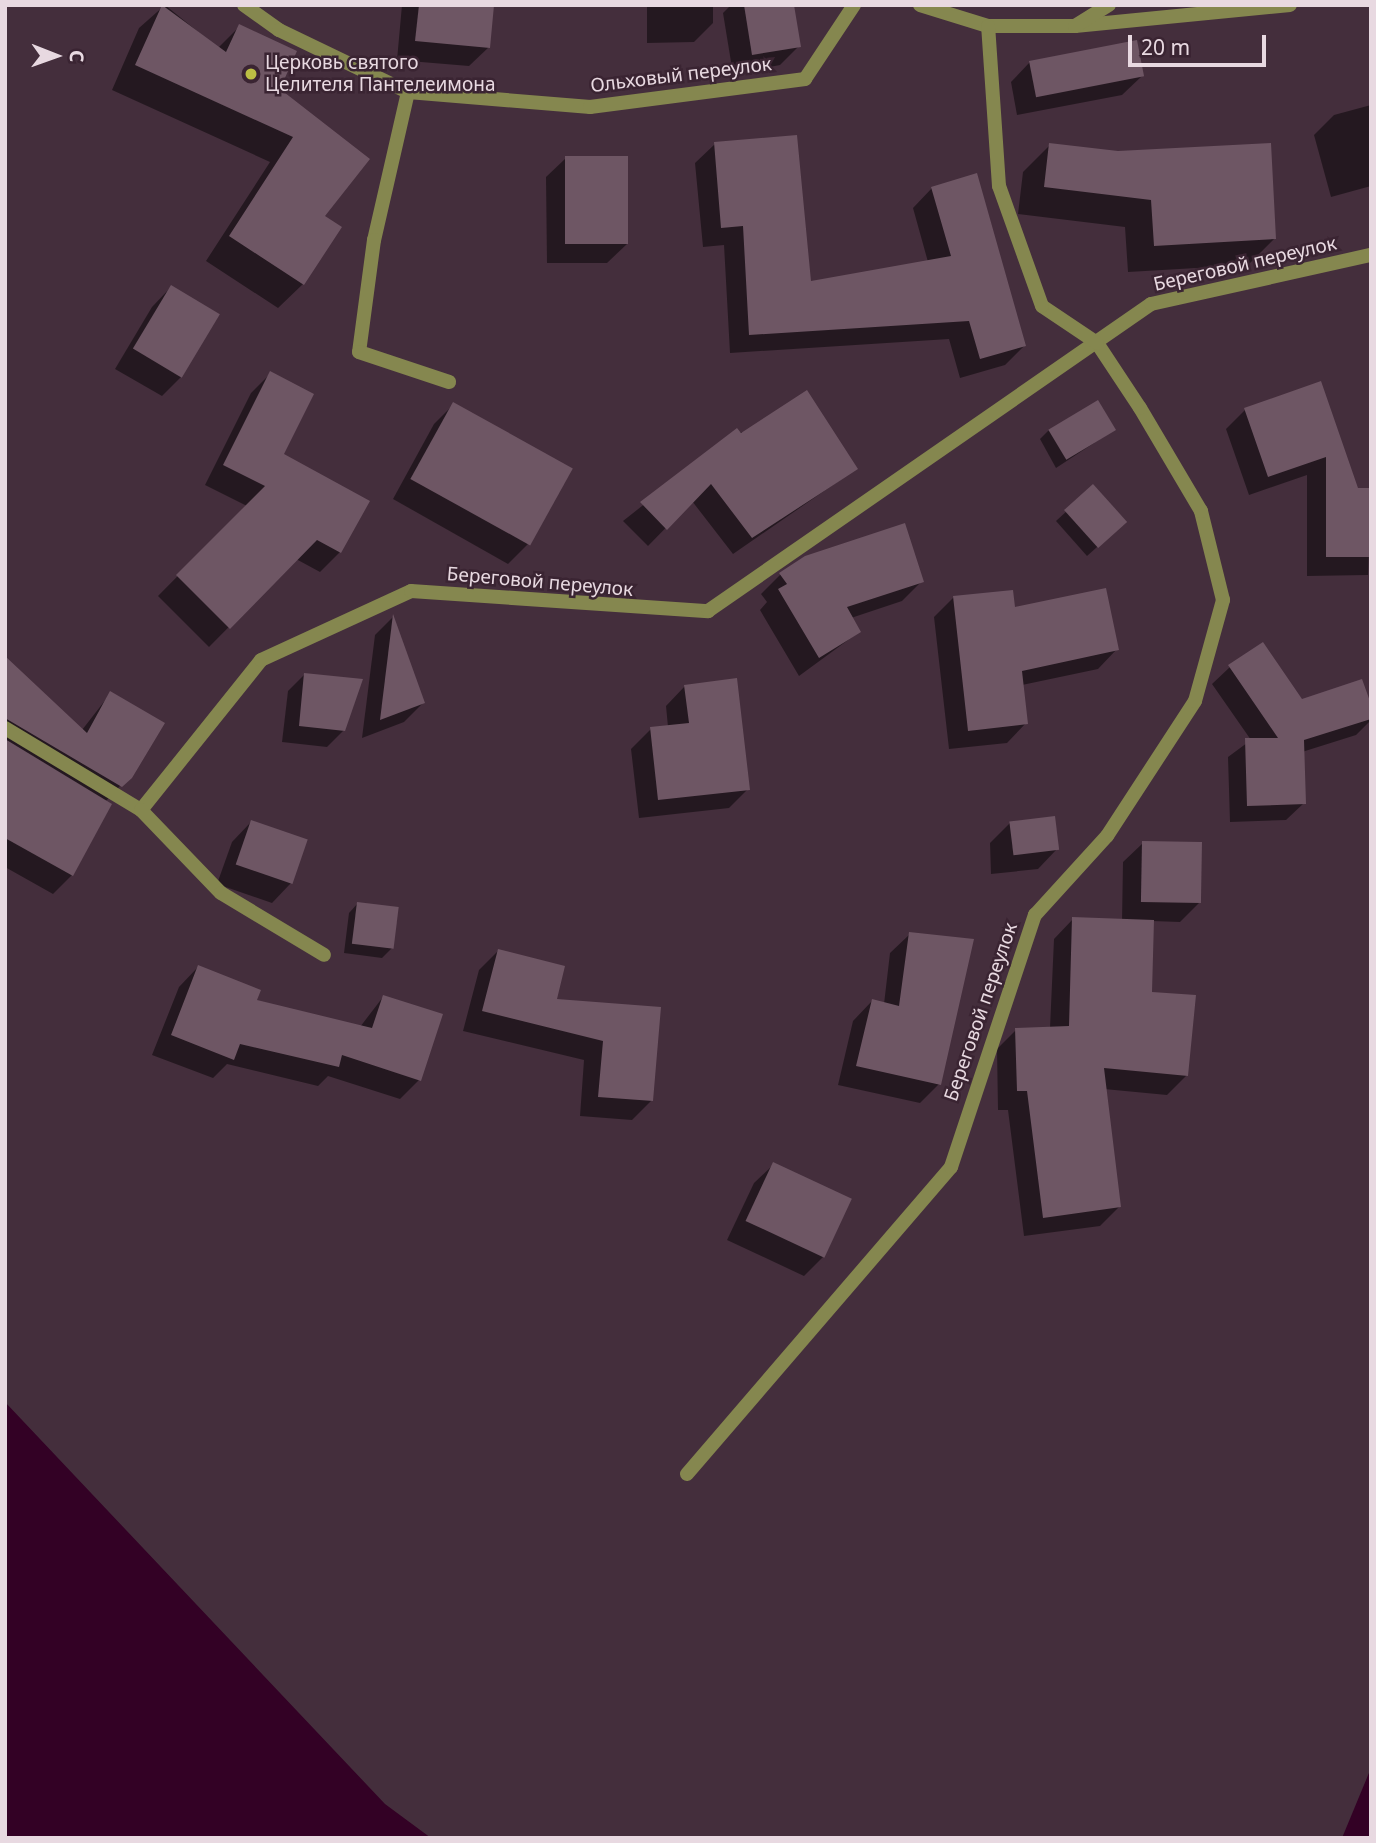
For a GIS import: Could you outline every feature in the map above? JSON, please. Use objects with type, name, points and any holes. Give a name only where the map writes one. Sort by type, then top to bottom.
[{"type":"street","name":"Ольховый переулок","points":[[244,5],[279,30],[408,92],[590,107],[805,79],[854,5]]},
{"type":"street","points":[[920,5],[988,26],[1075,26],[1290,5]]},
{"type":"street","points":[[1075,26],[1109,5]]},
{"type":"street","name":"Береговой переулок","points":[[687,1474],[951,1167],[1035,915],[1108,836],[1195,701],[1223,600],[1201,511],[1097,343],[1042,306],[999,186],[988,26]]},
{"type":"street","points":[[408,92],[374,240],[359,352],[449,382]]},
{"type":"street","name":"Береговой переулок","points":[[141,810],[261,660],[411,591],[708,611],[1151,304],[1371,255]]},
{"type":"street","points":[[5,728],[141,810],[221,893],[324,955]]},
{"type":"shaded area","points":[[5,1402],[385,1804],[431,1838],[5,1838]]},
{"type":"shaded area","points":[[1371,1768],[1371,1838],[1342,1838]]},
{"type":"building","points":[[162,5],[226,52],[239,24],[297,51],[280,89],[370,159],[325,216],[342,227],[304,285],[229,236],[293,137],[135,65]]},
{"type":"building","points":[[419,5],[494,5],[490,48],[415,41]]},
{"type":"building","points":[[744,5],[794,5],[801,47],[752,55]]},
{"type":"building","points":[[1137,40],[1144,76],[1036,97],[1029,61]]},
{"type":"building","points":[[797,135],[811,281],[951,256],[931,187],[977,173],[1026,346],[980,359],[969,321],[749,335],[743,226],[721,228],[714,142]]},
{"type":"building","points":[[1049,143],[1118,151],[1271,143],[1276,239],[1154,246],[1151,200],[1044,187]]},
{"type":"building","points":[[565,156],[628,156],[628,244],[565,244]]},
{"type":"building","points":[[171,285],[220,314],[182,378],[133,348]]},
{"type":"building","points":[[270,371],[314,394],[284,454],[370,501],[341,553],[317,540],[230,629],[176,575],[265,486],[223,465]]},
{"type":"building","points":[[1321,381],[1358,488],[1371,488],[1371,557],[1326,557],[1326,457],[1268,477],[1244,408]]},
{"type":"building","points":[[807,390],[858,469],[752,538],[711,484],[667,530],[640,502],[737,428],[741,433]]},
{"type":"building","points":[[1098,400],[1116,430],[1066,460],[1048,430]]},
{"type":"building","points":[[453,402],[573,468],[530,545],[410,479]]},
{"type":"building","points":[[1093,484],[1127,522],[1098,548],[1064,510]]},
{"type":"building","points":[[905,523],[924,582],[847,607],[861,632],[819,658],[778,589],[787,584],[779,573],[805,556]]},
{"type":"building","points":[[1106,588],[1119,650],[1022,671],[1028,724],[968,731],[953,596],[1013,590],[1015,607]]},
{"type":"building","points":[[393,614],[425,703],[380,720]]},
{"type":"building","points":[[1263,642],[1302,699],[1362,679],[1371,704],[1371,719],[1304,740],[1306,804],[1247,806],[1245,738],[1278,738],[1228,665]]},
{"type":"building","points":[[5,656],[87,733],[110,691],[165,723],[132,778],[122,787],[5,718]]},
{"type":"building","points":[[304,673],[363,679],[345,731],[299,726]]},
{"type":"building","points":[[737,678],[750,790],[658,800],[650,727],[689,723],[684,685]]},
{"type":"building","points":[[5,739],[112,804],[73,876],[5,838]]},
{"type":"building","points":[[1055,816],[1059,850],[1013,855],[1009,822]]},
{"type":"building","points":[[251,820],[308,840],[292,884],[236,864]]},
{"type":"building","points":[[1142,841],[1202,842],[1201,903],[1141,902]]},
{"type":"building","points":[[357,902],[399,907],[394,949],[352,944]]},
{"type":"building","points":[[1072,917],[1154,920],[1152,992],[1196,995],[1188,1076],[1104,1068],[1121,1207],[1043,1218],[1027,1091],[1017,1091],[1015,1028],[1069,1026]]},
{"type":"building","points":[[909,932],[974,939],[941,1085],[856,1066],[872,999],[899,1006]]},
{"type":"building","points":[[498,949],[565,966],[557,999],[661,1007],[653,1101],[598,1097],[603,1041],[482,1011]]},
{"type":"building","points":[[198,965],[261,990],[257,1000],[372,1028],[383,995],[443,1014],[421,1081],[342,1055],[339,1067],[240,1044],[234,1060],[171,1035]]},
{"type":"building","points":[[773,1162],[852,1199],[824,1258],[746,1221]]},
{"type":"place","name":"Церковь святого Целителя Пантелеимона","points":[[251,74]]}]
